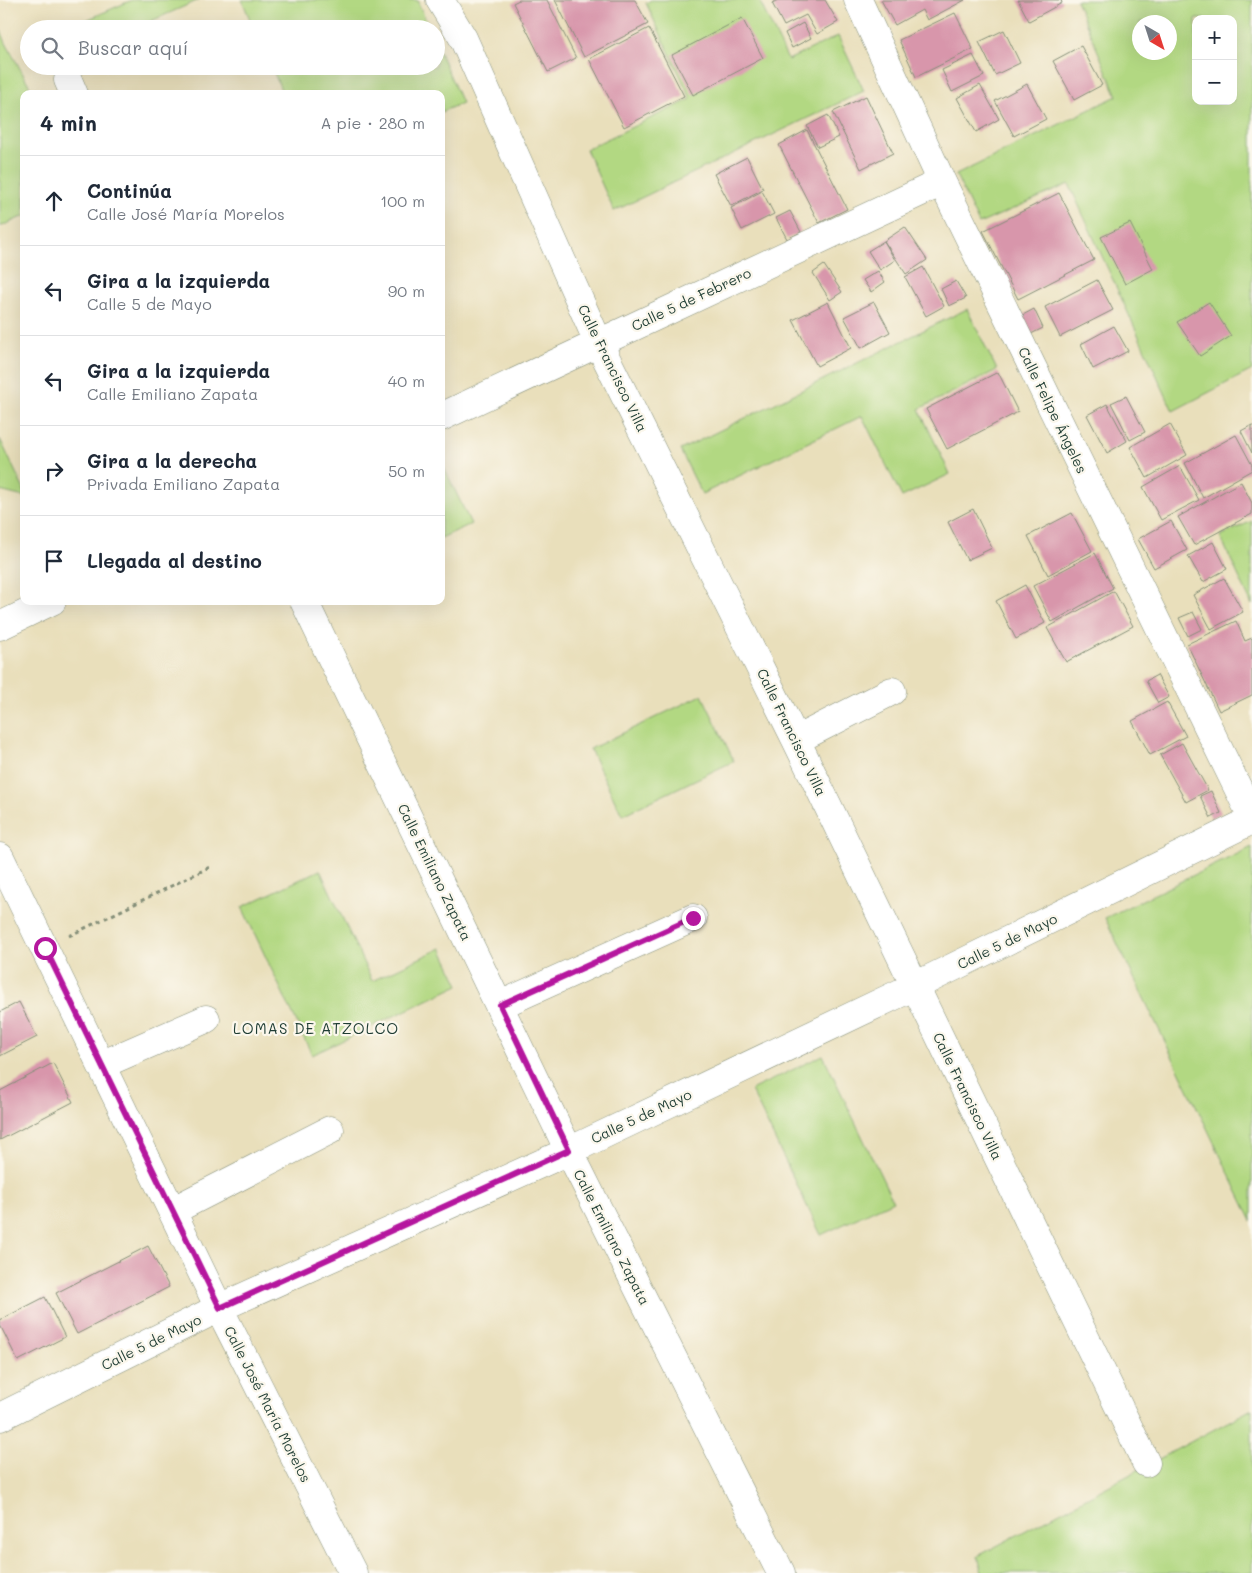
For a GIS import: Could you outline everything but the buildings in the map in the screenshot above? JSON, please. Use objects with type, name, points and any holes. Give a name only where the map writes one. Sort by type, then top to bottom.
[{"type":"street","name":"Calle Francisco Villa","points":[[440,0],[463,38],[598,342],[796,740],[1146,1463]]},
{"type":"street","name":"Calle Felipe Ángeles","points":[[858,0],[942,182],[1252,819]]},
{"type":"street","name":"Calle 5 de Febrero","points":[[445,415],[942,182]]},
{"type":"street","points":[[0,626],[44,605]]},
{"type":"street","name":"Calle Emiliano Zapata","points":[[306,605],[569,1150],[781,1573]]},
{"type":"street","points":[[796,740],[892,691]]},
{"type":"street","name":"Calle 5 de Mayo","points":[[0,1417],[220,1308],[569,1150],[915,986],[1252,819]]},
{"type":"street","name":"Calle José María Morelos","points":[[0,857],[172,1211],[353,1573]]},
{"type":"street","points":[[500,1005],[693,918]]},
{"type":"street","points":[[101,1065],[206,1019]]},
{"type":"street","points":[[172,1211],[330,1130]]},
{"type":"path","points":[[45,948],[210,867]]},
{"type":"green space","points":[[132,0],[199,0],[153,20],[86,20]]},
{"type":"green space","points":[[242,0],[417,0],[426,20],[250,20]]},
{"type":"green space","points":[[651,0],[759,0],[788,60],[838,36],[864,91],[614,211],[586,149],[691,99],[646,3]]},
{"type":"green space","points":[[1076,0],[1252,0],[1252,370],[1173,411],[1069,184],[979,224],[956,175],[1117,96]]},
{"type":"green space","points":[[0,28],[20,68],[20,75],[24,75],[32,90],[20,90],[20,218],[0,227]]},
{"type":"green space","points":[[445,64],[462,103],[445,110],[445,90],[281,90],[275,75],[445,75]]},
{"type":"green space","points":[[967,309],[997,370],[919,409],[950,474],[902,497],[862,416],[702,494],[680,450]]},
{"type":"green space","points":[[0,439],[20,482],[20,496],[0,491]]},
{"type":"green space","points":[[445,469],[471,524],[445,536]]},
{"type":"green space","points":[[1252,521],[1252,605],[1220,536]]},
{"type":"green space","points":[[702,695],[734,761],[622,815],[590,749]]},
{"type":"green space","points":[[1252,847],[1252,1221],[1105,918]]},
{"type":"green space","points":[[320,870],[372,981],[441,948],[459,985],[312,1055],[242,907]]},
{"type":"green space","points":[[823,1055],[893,1201],[821,1235],[751,1090]]},
{"type":"green space","points":[[1252,1409],[1252,1573],[982,1573],[978,1556]]},
{"type":"district","name":"LOMAS DE ATZOLCO","points":[[316,1028]]},
{"type":"route","points":[[45,948],[220,1308],[569,1150],[500,1005],[693,918]]}]
